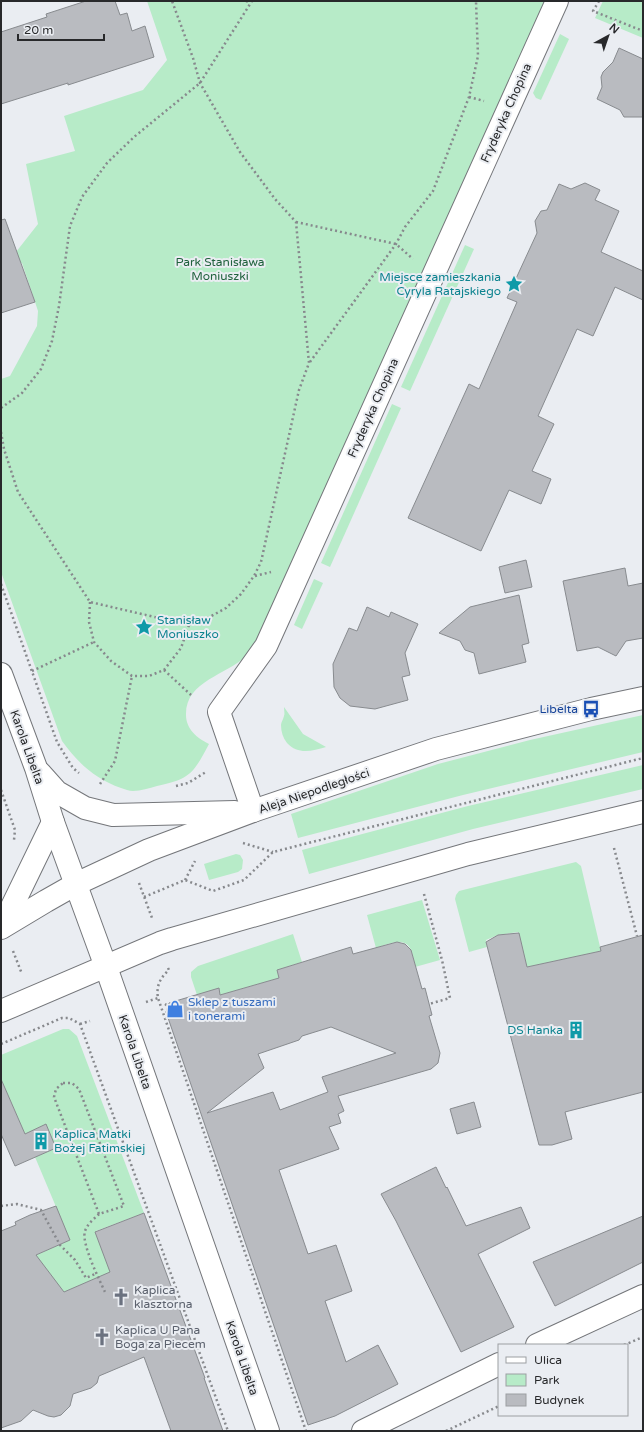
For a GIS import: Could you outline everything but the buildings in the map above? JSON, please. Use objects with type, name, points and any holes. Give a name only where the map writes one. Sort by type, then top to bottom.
[{"type":"street","name":"Fryderyka Chopina","points":[[253,811],[219,712],[266,646],[557,1]]},
{"type":"street","name":"Karola Libelta","points":[[1,674],[36,768],[53,822],[106,967],[268,1431]]},
{"type":"street","name":"Aleja Niepodległości","points":[[2,928],[76,884],[149,850],[253,811],[436,749],[592,709],[643,698]]},
{"type":"street","points":[[36,768],[57,792],[85,808],[113,815],[253,811]]},
{"type":"street","points":[[1,1011],[160,943],[468,854],[643,812]]},
{"type":"street","points":[[2,928],[53,822]]},
{"type":"street","points":[[539,1344],[643,1296]]},
{"type":"street","points":[[363,1431],[498,1364]]},
{"type":"path","points":[[172,1],[193,58],[200,83],[240,152],[275,199],[296,222],[396,244],[413,259]]},
{"type":"path","points":[[1,408],[22,393],[41,369],[52,341],[59,306],[70,226],[82,197],[107,163],[134,137],[200,83],[251,2],[246,1]]},
{"type":"path","points":[[90,602],[188,625],[206,619],[226,608],[242,594],[254,576],[261,562],[299,390],[309,363],[433,191],[469,97],[478,56],[476,1]]},
{"type":"path","points":[[599,1],[593,11],[643,31]]},
{"type":"path","points":[[296,222],[309,363]]},
{"type":"path","points":[[1,432],[4,450],[18,492],[90,602],[89,622],[94,642],[111,661],[132,676],[149,676],[164,670],[182,648],[188,625]]},
{"type":"path","points":[[1,584],[57,742],[73,768],[85,778]]},
{"type":"path","points":[[32,671],[94,642]]},
{"type":"path","points":[[164,670],[191,695]]},
{"type":"path","points":[[97,788],[115,761],[132,676]]},
{"type":"path","points":[[185,880],[213,891],[244,880],[273,852],[643,758]]},
{"type":"path","points":[[1,790],[16,830],[13,846]]},
{"type":"path","points":[[241,843],[273,852]]},
{"type":"path","points":[[614,848],[637,936]]},
{"type":"path","points":[[144,897],[185,880],[195,860]]},
{"type":"path","points":[[137,877],[153,919]]},
{"type":"path","points":[[424,894],[442,960],[450,998],[429,1004]]},
{"type":"path","points":[[12,948],[23,975]]},
{"type":"path","points":[[169,970],[159,982],[157,990],[158,998],[306,1431]]},
{"type":"path","points":[[144,1003],[158,998]]},
{"type":"path","points":[[1,1044],[62,1018],[69,1018],[80,1024],[228,1431]]},
{"type":"path","points":[[80,1024],[90,1021]]},
{"type":"path","points":[[99,1214],[54,1097],[56,1088],[63,1083],[72,1083],[79,1089],[124,1206],[99,1214],[90,1221],[85,1231],[84,1242],[105,1292]]},
{"type":"path","points":[[1,1206],[17,1204],[41,1210],[60,1245],[75,1260],[86,1278],[97,1274]]},
{"type":"path","points":[[626,1344],[643,1337]]},
{"type":"path","points":[[446,1431],[498,1406]]},
{"type":"green space","name":"Park Stanisława Moniuszki","points":[[147,1],[546,1],[257,640],[246,656],[238,663],[208,680],[192,694],[188,703],[186,720],[190,729],[196,736],[209,744],[194,769],[184,778],[142,790],[133,791],[121,788],[95,775],[74,756],[62,741],[1,572],[1,379],[10,376],[37,326],[38,311],[22,263],[20,263],[16,252],[38,224],[26,164],[75,151],[64,116],[143,90],[167,60]]},
{"type":"green space","points":[[603,1],[643,1],[643,38],[595,18]]},
{"type":"green space","points":[[560,34],[569,39],[541,100],[536,98],[533,93]]},
{"type":"green space","points":[[465,245],[474,249],[410,391],[401,387]]},
{"type":"green space","points":[[392,404],[401,408],[330,567],[321,563]]},
{"type":"green space","points":[[314,579],[323,583],[302,629],[294,625]]},
{"type":"green space","points":[[284,707],[303,734],[326,747],[310,751],[300,751],[291,747],[282,735],[281,723],[284,715]]},
{"type":"green space","points":[[643,715],[643,752],[463,795],[298,838],[291,814],[438,764],[530,740]]},
{"type":"green space","points":[[643,765],[643,789],[473,829],[309,874],[302,850],[468,806]]},
{"type":"green space","points":[[236,854],[240,855],[243,860],[242,869],[238,872],[209,880],[204,864]]},
{"type":"green space","points":[[576,862],[581,866],[601,951],[527,967],[518,932],[498,935],[486,940],[487,947],[469,952],[455,899],[459,891]]},
{"type":"green space","points":[[422,900],[440,960],[415,967],[411,950],[408,945],[404,943],[395,942],[376,948],[367,915]]},
{"type":"green space","points":[[293,934],[302,962],[277,970],[279,978],[220,995],[219,989],[197,995],[191,977],[191,972],[198,966]]},
{"type":"green space","points":[[63,1029],[69,1029],[77,1036],[144,1213],[96,1231],[113,1280],[98,1295],[92,1280],[65,1292],[72,1307],[51,1275],[34,1256],[70,1240],[35,1157],[56,1148],[46,1125],[25,1134],[1,1079],[1,1055]]},
{"type":"place","name":"Miejsce zamieszkania Cyryla Ratajskiego","points":[[514,284]]},
{"type":"place","name":"Stanisław Moniuszko","points":[[144,627]]},
{"type":"place","name":"Libelta","points":[[591,709]]},
{"type":"place","name":"Sklep z tuszami i tonerami","points":[[175,1009]]},
{"type":"place","name":"DS Hanka","points":[[576,1030]]},
{"type":"place","name":"Kaplica Matki Bożej Fatimskiej","points":[[41,1141]]},
{"type":"place","name":"Kaplica klasztorna","points":[[121,1297]]},
{"type":"place","name":"Kaplica U Pana Boga za Piecem","points":[[102,1337]]}]
